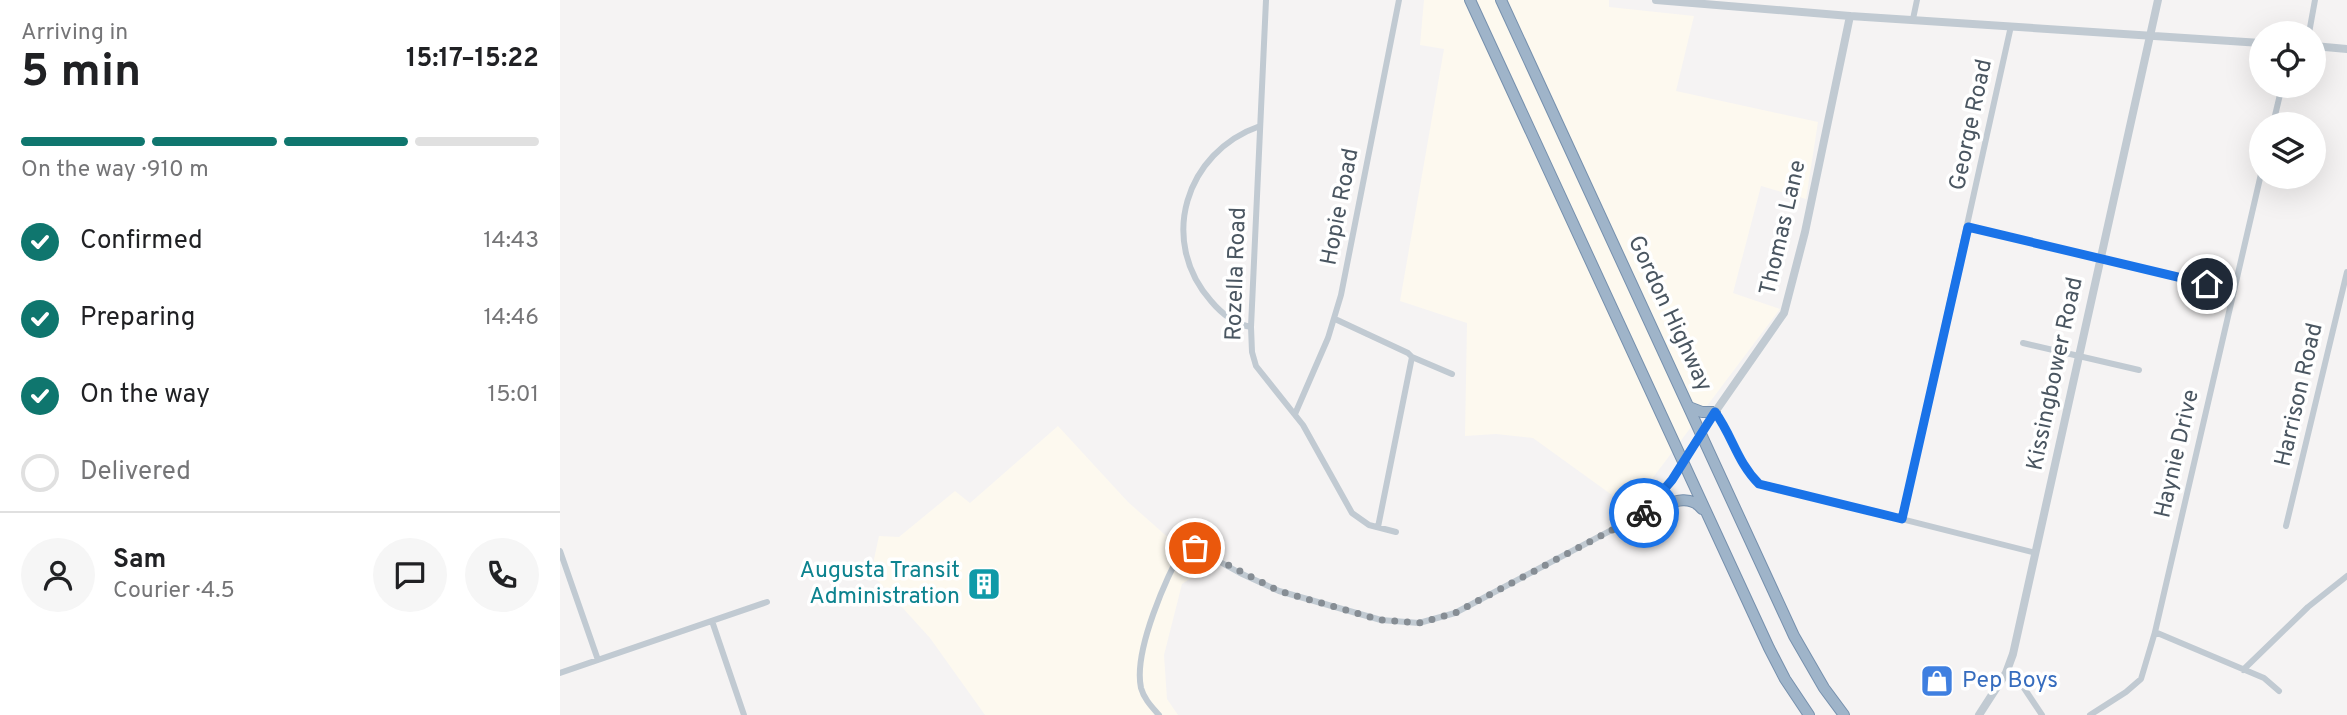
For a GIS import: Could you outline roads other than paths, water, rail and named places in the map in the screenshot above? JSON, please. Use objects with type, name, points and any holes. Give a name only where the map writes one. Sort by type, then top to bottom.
[{"type":"highway","points":[[1470,0],[1769,648],[1809,715]]},
{"type":"highway","name":"Gordon Highway","points":[[1501,0],[1794,636],[1824,688],[1844,715]]},
{"type":"highway","points":[[1689,407],[1702,412],[1715,412]]},
{"type":"highway","points":[[1647,510],[1687,500],[1698,504],[1708,516]]},
{"type":"street","name":"Rozella Road","points":[[1266,0],[1252,352],[1256,366],[1296,414],[1352,513],[1363,521],[1396,532]]},
{"type":"street","name":"Hopie Road","points":[[1296,414],[1335,319],[1399,0]]},
{"type":"street","points":[[1656,0],[1732,3],[1850,16],[2249,42]]},
{"type":"street","points":[[1913,19],[1917,0]]},
{"type":"street","name":"Kissingbower Road","points":[[1979,715],[2006,673],[2013,654],[2158,0]]},
{"type":"street","points":[[2311,21],[2315,0]]},
{"type":"street","name":"Thomas Lane","points":[[1683,462],[1700,433],[1784,313],[1805,232],[1850,16]]},
{"type":"street","name":"George Road","points":[[1902,519],[2011,26]]},
{"type":"street","points":[[2326,47],[2347,49]]},
{"type":"street","points":[[1251,327],[1219,310],[1195,279],[1186,252],[1183,216],[1187,197],[1210,159],[1233,139],[1260,126]]},
{"type":"street","name":"Haynie Drive","points":[[2090,715],[2141,679],[2155,632],[2258,189]]},
{"type":"street","points":[[1968,227],[2234,290]]},
{"type":"street","name":"Harrison Road","points":[[2286,526],[2347,272]]},
{"type":"street","points":[[1335,319],[1452,374]]},
{"type":"street","points":[[2023,343],[2139,370]]},
{"type":"street","points":[[1378,527],[1412,357]]},
{"type":"street","points":[[1715,412],[1746,471],[1759,484],[2036,553]]},
{"type":"street","points":[[1159,715],[1142,692],[1141,657],[1164,585],[1186,543],[1279,591],[1381,620],[1419,623],[1461,610],[1647,510],[1683,462]]},
{"type":"street","points":[[560,551],[598,660]]},
{"type":"street","points":[[2244,670],[2308,607],[2347,576]]},
{"type":"street","points":[[560,673],[767,602]]},
{"type":"street","points":[[712,621],[744,715]]},
{"type":"street","points":[[2155,632],[2264,678],[2279,691]]},
{"type":"street","points":[[2006,673],[2022,685],[2042,715]]},
{"type":"place","name":"Augusta Transit Administration","points":[[984,584]]},
{"type":"place","name":"Pep Boys","points":[[1937,681]]}]
